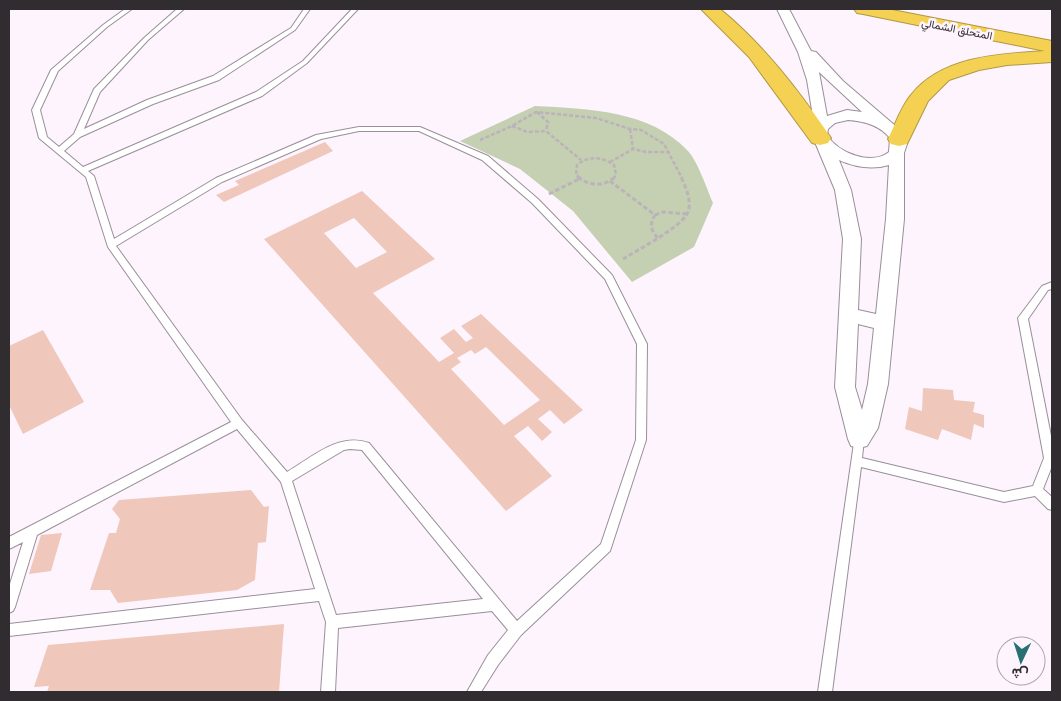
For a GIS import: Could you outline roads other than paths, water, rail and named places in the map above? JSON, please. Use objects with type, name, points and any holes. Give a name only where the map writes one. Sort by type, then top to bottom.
[{"type":"highway","points":[[710,9],[760,55],[822,137]]},
{"type":"highway","name":"المتحلق الشمالي","points":[[863,9],[1052,47]]},
{"type":"highway","name":"المتحلق الشمالي","points":[[929,9],[1052,32]]},
{"type":"highway","points":[[894,140],[919,98],[942,76],[975,65],[1007,59],[1052,56]]},
{"type":"street","points":[[783,9],[804,45],[815,76],[822,137],[838,175],[850,222],[852,239],[845,387],[859,439]]},
{"type":"street","points":[[804,45],[838,84],[894,140]]},
{"type":"street","points":[[822,137],[826,122],[847,115],[874,120],[894,140],[895,219],[882,323],[876,403],[870,422],[859,439]]},
{"type":"street","points":[[822,137],[835,154],[862,163],[882,162],[894,140]]},
{"type":"street","points":[[849,315],[882,323]]},
{"type":"lane","points":[[129,9],[105,26],[55,70],[36,110],[43,138],[85,169],[90,176],[111,245],[238,423],[286,479],[332,622],[328,692]]},
{"type":"lane","points":[[77,135],[97,91],[146,39],[181,9]]},
{"type":"lane","points":[[60,151],[77,135],[150,102],[216,78],[293,29],[307,9]]},
{"type":"lane","points":[[85,169],[259,94],[305,62],[355,9]]},
{"type":"lane","points":[[111,245],[219,180],[319,137],[359,129],[420,129],[485,158],[535,201],[609,277],[642,344],[642,440],[606,547],[516,630],[493,660],[474,692]]},
{"type":"lane","points":[[1037,490],[1050,458],[1023,318],[1045,288],[1052,285]]},
{"type":"lane","points":[[9,543],[238,423]]},
{"type":"lane","points":[[825,692],[859,439]]},
{"type":"lane","points":[[286,479],[341,446],[350,444],[365,446],[516,630]]},
{"type":"lane","points":[[856,461],[1004,497],[1037,490]]},
{"type":"lane","points":[[1037,490],[1052,505]]},
{"type":"lane","points":[[9,607],[32,531]]},
{"type":"lane","points":[[9,630],[323,594]]},
{"type":"lane","points":[[332,622],[495,604]]}]
